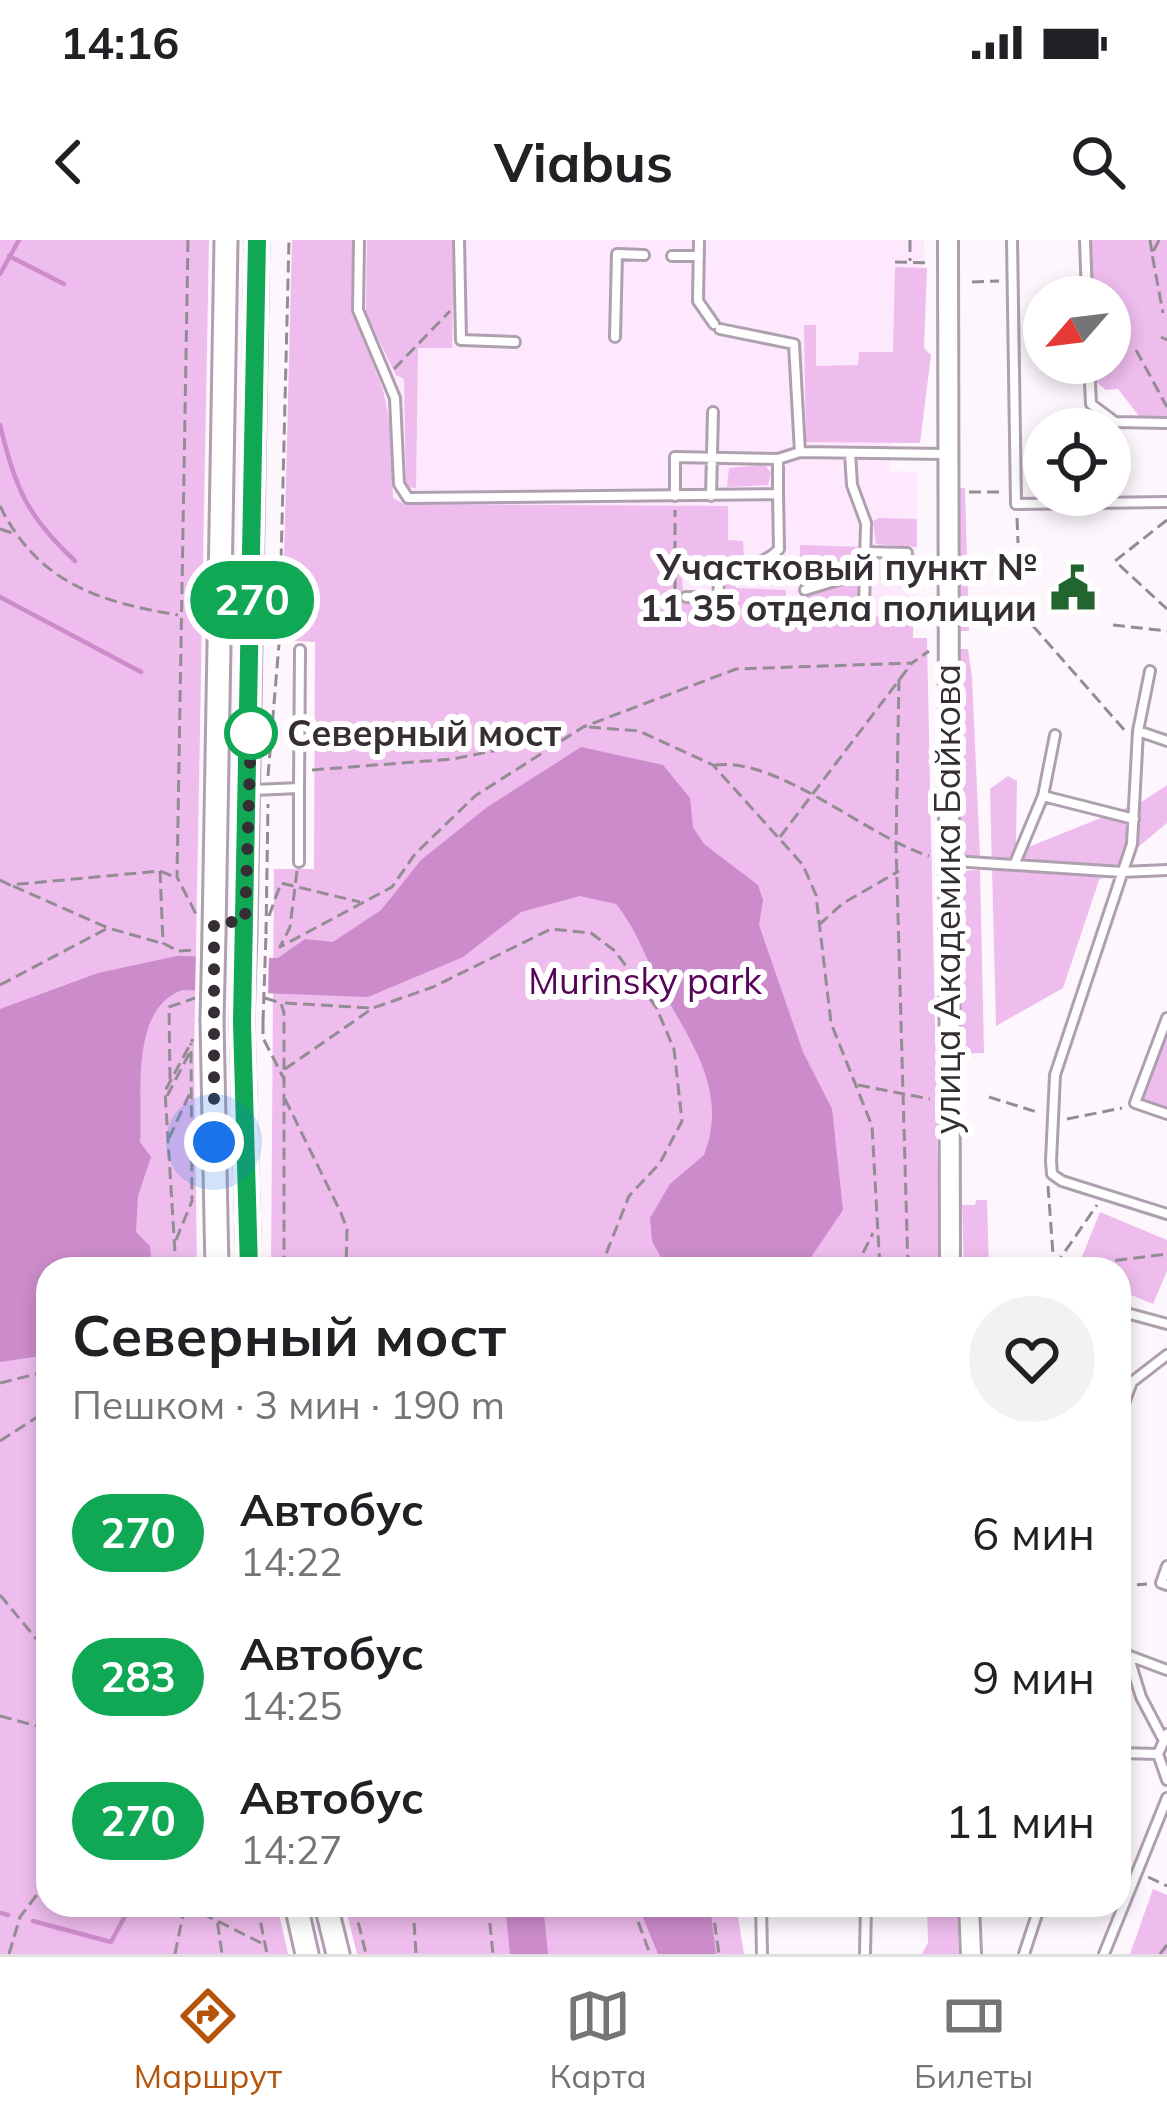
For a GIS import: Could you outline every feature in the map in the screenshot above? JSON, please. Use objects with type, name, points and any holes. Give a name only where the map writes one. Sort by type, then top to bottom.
[{"type":"main road","points":[[217,1257],[210,926],[226,240]]},
{"type":"main road","points":[[249,1257],[257,240]]},
{"type":"main road","points":[[299,1917],[307,1954]]},
{"type":"main road","points":[[329,1917],[338,1954]]},
{"type":"street","name":"улица Академика Байкова","points":[[948,240],[950,1257]]},
{"type":"street","points":[[969,1917],[970,1954]]},
{"type":"lane","points":[[359,240],[358,310],[395,398],[399,484],[408,497],[778,494]]},
{"type":"lane","points":[[459,240],[461,340],[515,342]]},
{"type":"lane","points":[[699,240],[698,301],[717,327],[786,338],[799,352],[800,452]]},
{"type":"lane","points":[[1012,240],[1016,504],[1167,502]]},
{"type":"lane","points":[[1085,240],[1086,276]]},
{"type":"lane","points":[[615,337],[616,254],[644,255]]},
{"type":"lane","points":[[672,256],[699,256]]},
{"type":"lane","points":[[1089,384],[1090,404],[1114,422],[1167,423]]},
{"type":"lane","points":[[711,496],[712,412]]},
{"type":"lane","points":[[675,496],[675,457],[778,459],[800,452],[947,454]]},
{"type":"lane","points":[[850,453],[852,485],[866,523],[864,609]]},
{"type":"lane","points":[[691,566],[762,563],[778,549],[778,459]]},
{"type":"lane","points":[[868,552],[907,553]]},
{"type":"lane","points":[[686,598],[719,598],[718,565]]},
{"type":"lane","points":[[805,590],[864,572]]},
{"type":"lane","points":[[299,862],[300,650]]},
{"type":"lane","points":[[1150,671],[1138,731],[1134,819],[1122,872],[1055,1075],[1052,1174],[1167,1214]]},
{"type":"lane","points":[[1138,731],[1167,741]]},
{"type":"lane","points":[[1015,864],[1043,796],[1055,735]]},
{"type":"lane","points":[[250,790],[298,788]]},
{"type":"lane","points":[[1043,796],[1134,819]]},
{"type":"lane","points":[[946,861],[1122,872],[1167,870]]},
{"type":"lane","points":[[210,926],[252,930]]},
{"type":"lane","points":[[1167,1018],[1135,1103],[1167,1114]]},
{"type":"lane","points":[[1131,1315],[1167,1327]]},
{"type":"lane","points":[[1131,1385],[1167,1355]]},
{"type":"lane","points":[[1164,1584],[1167,1566]]},
{"type":"lane","points":[[1131,1657],[1167,1670]]},
{"type":"lane","points":[[1131,1672],[1165,1736],[1158,1754],[1167,1780]]},
{"type":"lane","points":[[1131,1753],[1158,1754]]},
{"type":"lane","points":[[1131,1887],[1167,1798]]},
{"type":"lane","points":[[761,1917],[762,1954]]},
{"type":"lane","points":[[865,1954],[866,1917]]},
{"type":"lane","points":[[1024,1954],[1036,1917]]},
{"type":"lane","points":[[1104,1954],[1119,1917]]},
{"type":"path","points":[[188,240],[177,878],[210,926]]},
{"type":"path","points":[[279,644],[289,240]]},
{"type":"path","points":[[910,240],[910,262]]},
{"type":"path","points":[[1150,240],[1163,313]]},
{"type":"path","points":[[1152,254],[1159,240]]},
{"type":"path","points":[[895,262],[932,263]]},
{"type":"path","points":[[972,282],[1012,280]]},
{"type":"path","points":[[388,374],[460,300]]},
{"type":"path","points":[[1136,350],[1167,407]]},
{"type":"path","points":[[970,492],[1016,492]]},
{"type":"path","points":[[675,496],[675,589]]},
{"type":"path","points":[[1016,504],[1018,543]]},
{"type":"path","points":[[0,506],[14,533],[91,597],[181,615]]},
{"type":"path","points":[[1167,520],[1114,561],[1167,609]]},
{"type":"path","points":[[0,529],[14,533]]},
{"type":"path","points":[[1113,625],[1167,631]]},
{"type":"path","points":[[1033,626],[1138,746]]},
{"type":"path","points":[[779,838],[912,663],[946,641]]},
{"type":"path","points":[[293,885],[290,927],[280,947],[392,887],[415,854],[475,796],[560,737],[736,669],[912,663]]},
{"type":"path","points":[[899,679],[896,845],[908,1257]]},
{"type":"path","points":[[583,727],[639,731],[713,765],[803,865],[816,895],[831,1024],[872,1126],[878,1257]]},
{"type":"path","points":[[299,772],[454,759],[560,737]]},
{"type":"path","points":[[713,765],[736,763],[812,796],[896,845],[946,861]]},
{"type":"path","points":[[818,926],[842,904],[899,871]]},
{"type":"path","points":[[10,885],[141,872],[177,878]]},
{"type":"path","points":[[0,883],[108,928],[163,943]]},
{"type":"path","points":[[284,1257],[285,1081],[253,1022],[252,930],[281,883],[363,902]]},
{"type":"path","points":[[0,985],[108,928]]},
{"type":"path","points":[[285,1069],[373,1008],[433,987],[551,929],[592,932],[615,951],[656,1006],[674,1049],[682,1121],[660,1163],[628,1196],[605,1257]]},
{"type":"path","points":[[281,1003],[373,1008]]},
{"type":"path","points":[[175,1257],[165,1099],[167,1084],[192,1041]]},
{"type":"path","points":[[174,1245],[192,1201],[189,1048]]},
{"type":"path","points":[[856,1084],[902,1097],[947,1100]]},
{"type":"path","points":[[168,1141],[191,1091]]},
{"type":"path","points":[[284,1096],[341,1213],[347,1229],[346,1257]]},
{"type":"path","points":[[1052,1174],[1046,1191],[1053,1257]]},
{"type":"path","points":[[1062,1257],[1105,1194]]},
{"type":"path","points":[[861,1257],[875,1231]]},
{"type":"path","points":[[1131,1258],[1167,1254]]},
{"type":"path","points":[[0,1383],[36,1374]]},
{"type":"path","points":[[0,1441],[36,1418]]},
{"type":"path","points":[[1131,1585],[1164,1584]]},
{"type":"path","points":[[0,1595],[36,1638]]},
{"type":"path","points":[[0,1716],[36,1726]]},
{"type":"path","points":[[9,1954],[20,1918],[36,1896]]},
{"type":"path","points":[[175,1954],[183,1917]]},
{"type":"path","points":[[208,1917],[265,1945]]},
{"type":"path","points":[[216,1917],[222,1954]]},
{"type":"path","points":[[259,1917],[267,1954]]},
{"type":"path","points":[[356,1917],[366,1954]]},
{"type":"path","points":[[414,1917],[416,1954]]},
{"type":"path","points":[[489,1917],[493,1954]]},
{"type":"path","points":[[636,1917],[650,1954]]},
{"type":"path","points":[[714,1917],[719,1954]]},
{"type":"path","points":[[1160,1954],[1167,1945]]},
{"type":"shaded area","points":[[327,240],[924,240],[919,439],[891,438],[890,471],[918,472],[913,638],[753,638],[321,506]]},
{"type":"shaded area","points":[[581,747],[663,765],[690,798],[693,827],[704,844],[758,885],[763,900],[759,925],[803,1052],[832,1109],[843,1210],[811,1257],[661,1257],[652,1241],[650,1218],[670,1184],[704,1155],[711,1129],[707,1081],[622,912],[616,904],[580,896],[521,912],[463,957],[368,997],[182,990],[165,1000],[146,1034],[142,1056],[140,1142],[151,1157],[138,1196],[136,1232],[150,1246],[151,1257],[36,1257],[36,1357],[0,1362],[0,1009],[98,973],[177,956],[278,958],[305,939],[333,942],[381,910],[421,860],[486,808]]},
{"type":"shaded area","points":[[506,1917],[544,1917],[548,1954],[510,1954]]},
{"type":"shaded area","points":[[643,1917],[711,1917],[716,1954],[658,1954]]},
{"type":"green space","points":[[0,240],[209,240],[194,1055],[197,1257],[36,1257],[36,1917],[280,1917],[288,1954],[0,1954]]},
{"type":"green space","name":"Murinsky park","points":[[292,240],[353,240],[351,308],[383,390],[391,429],[393,498],[404,504],[728,506],[728,540],[743,541],[744,556],[682,560],[683,603],[725,603],[727,574],[735,573],[736,588],[786,590],[786,596],[800,596],[800,545],[863,547],[860,616],[913,617],[913,638],[927,638],[940,1257],[271,1257],[274,869],[314,869],[315,642],[282,640]]},
{"type":"green space","points":[[367,240],[454,240],[452,348],[418,348],[416,488],[406,487],[404,379],[396,375],[366,314]]},
{"type":"green space","points":[[1091,240],[1167,240],[1167,419],[1142,420],[1118,389],[1106,390],[1099,384],[1131,384],[1131,276],[1092,276]]},
{"type":"green space","points":[[895,267],[927,268],[924,348],[931,355],[920,443],[806,442],[804,325],[816,325],[816,366],[858,365],[859,352],[893,352]]},
{"type":"green space","points":[[765,465],[771,473],[768,485],[727,487],[729,468]]},
{"type":"green space","points":[[955,488],[965,488],[969,631],[954,631]]},
{"type":"green space","points":[[917,519],[917,547],[876,544],[873,521]]},
{"type":"green space","points":[[954,649],[968,649],[972,677],[980,856],[955,856]]},
{"type":"green space","points":[[1008,776],[1017,781],[1016,842],[1026,848],[1143,801],[1167,785],[1167,823],[1099,880],[1063,988],[996,1026],[990,789]]},
{"type":"green space","points":[[980,870],[984,1053],[957,1054],[955,871]]},
{"type":"green space","points":[[1167,1031],[1167,1117],[1145,1104],[1143,1096]]},
{"type":"green space","points":[[976,1200],[987,1200],[989,1257],[964,1257],[962,1205],[975,1205]]},
{"type":"green space","points":[[1100,1212],[1167,1240],[1167,1271],[1153,1304],[1131,1295],[1131,1257],[1082,1257]]},
{"type":"green space","points":[[1153,1889],[1167,1895],[1167,1954],[1130,1954]]},
{"type":"green space","points":[[348,1917],[738,1917],[744,1954],[357,1954]]},
{"type":"green space","points":[[927,1917],[957,1917],[959,1954],[922,1954],[928,1943]]},
{"type":"pier","points":[[196,951],[269,952],[268,997],[195,996]]},
{"type":"waterway","points":[[0,274],[19,240]]},
{"type":"waterway","points":[[9,256],[64,284]]},
{"type":"waterway","points":[[0,425],[25,500],[75,561]]},
{"type":"waterway","points":[[0,597],[141,672]]},
{"type":"waterway","points":[[0,1913],[8,1915]]},
{"type":"waterway","points":[[33,1921],[111,1942],[125,1917]]},
{"type":"bus line","name":"270","points":[[249,1257],[242,1022],[252,707],[257,240]]},
{"type":"place","name":"Участковый пункт № 11 35 отдела полиции","points":[[1073,588]]},
{"type":"place","name":"Северный мост","points":[[251,733]]},
{"type":"route","points":[[214,1142],[214,922],[245,922],[251,733]]}]
